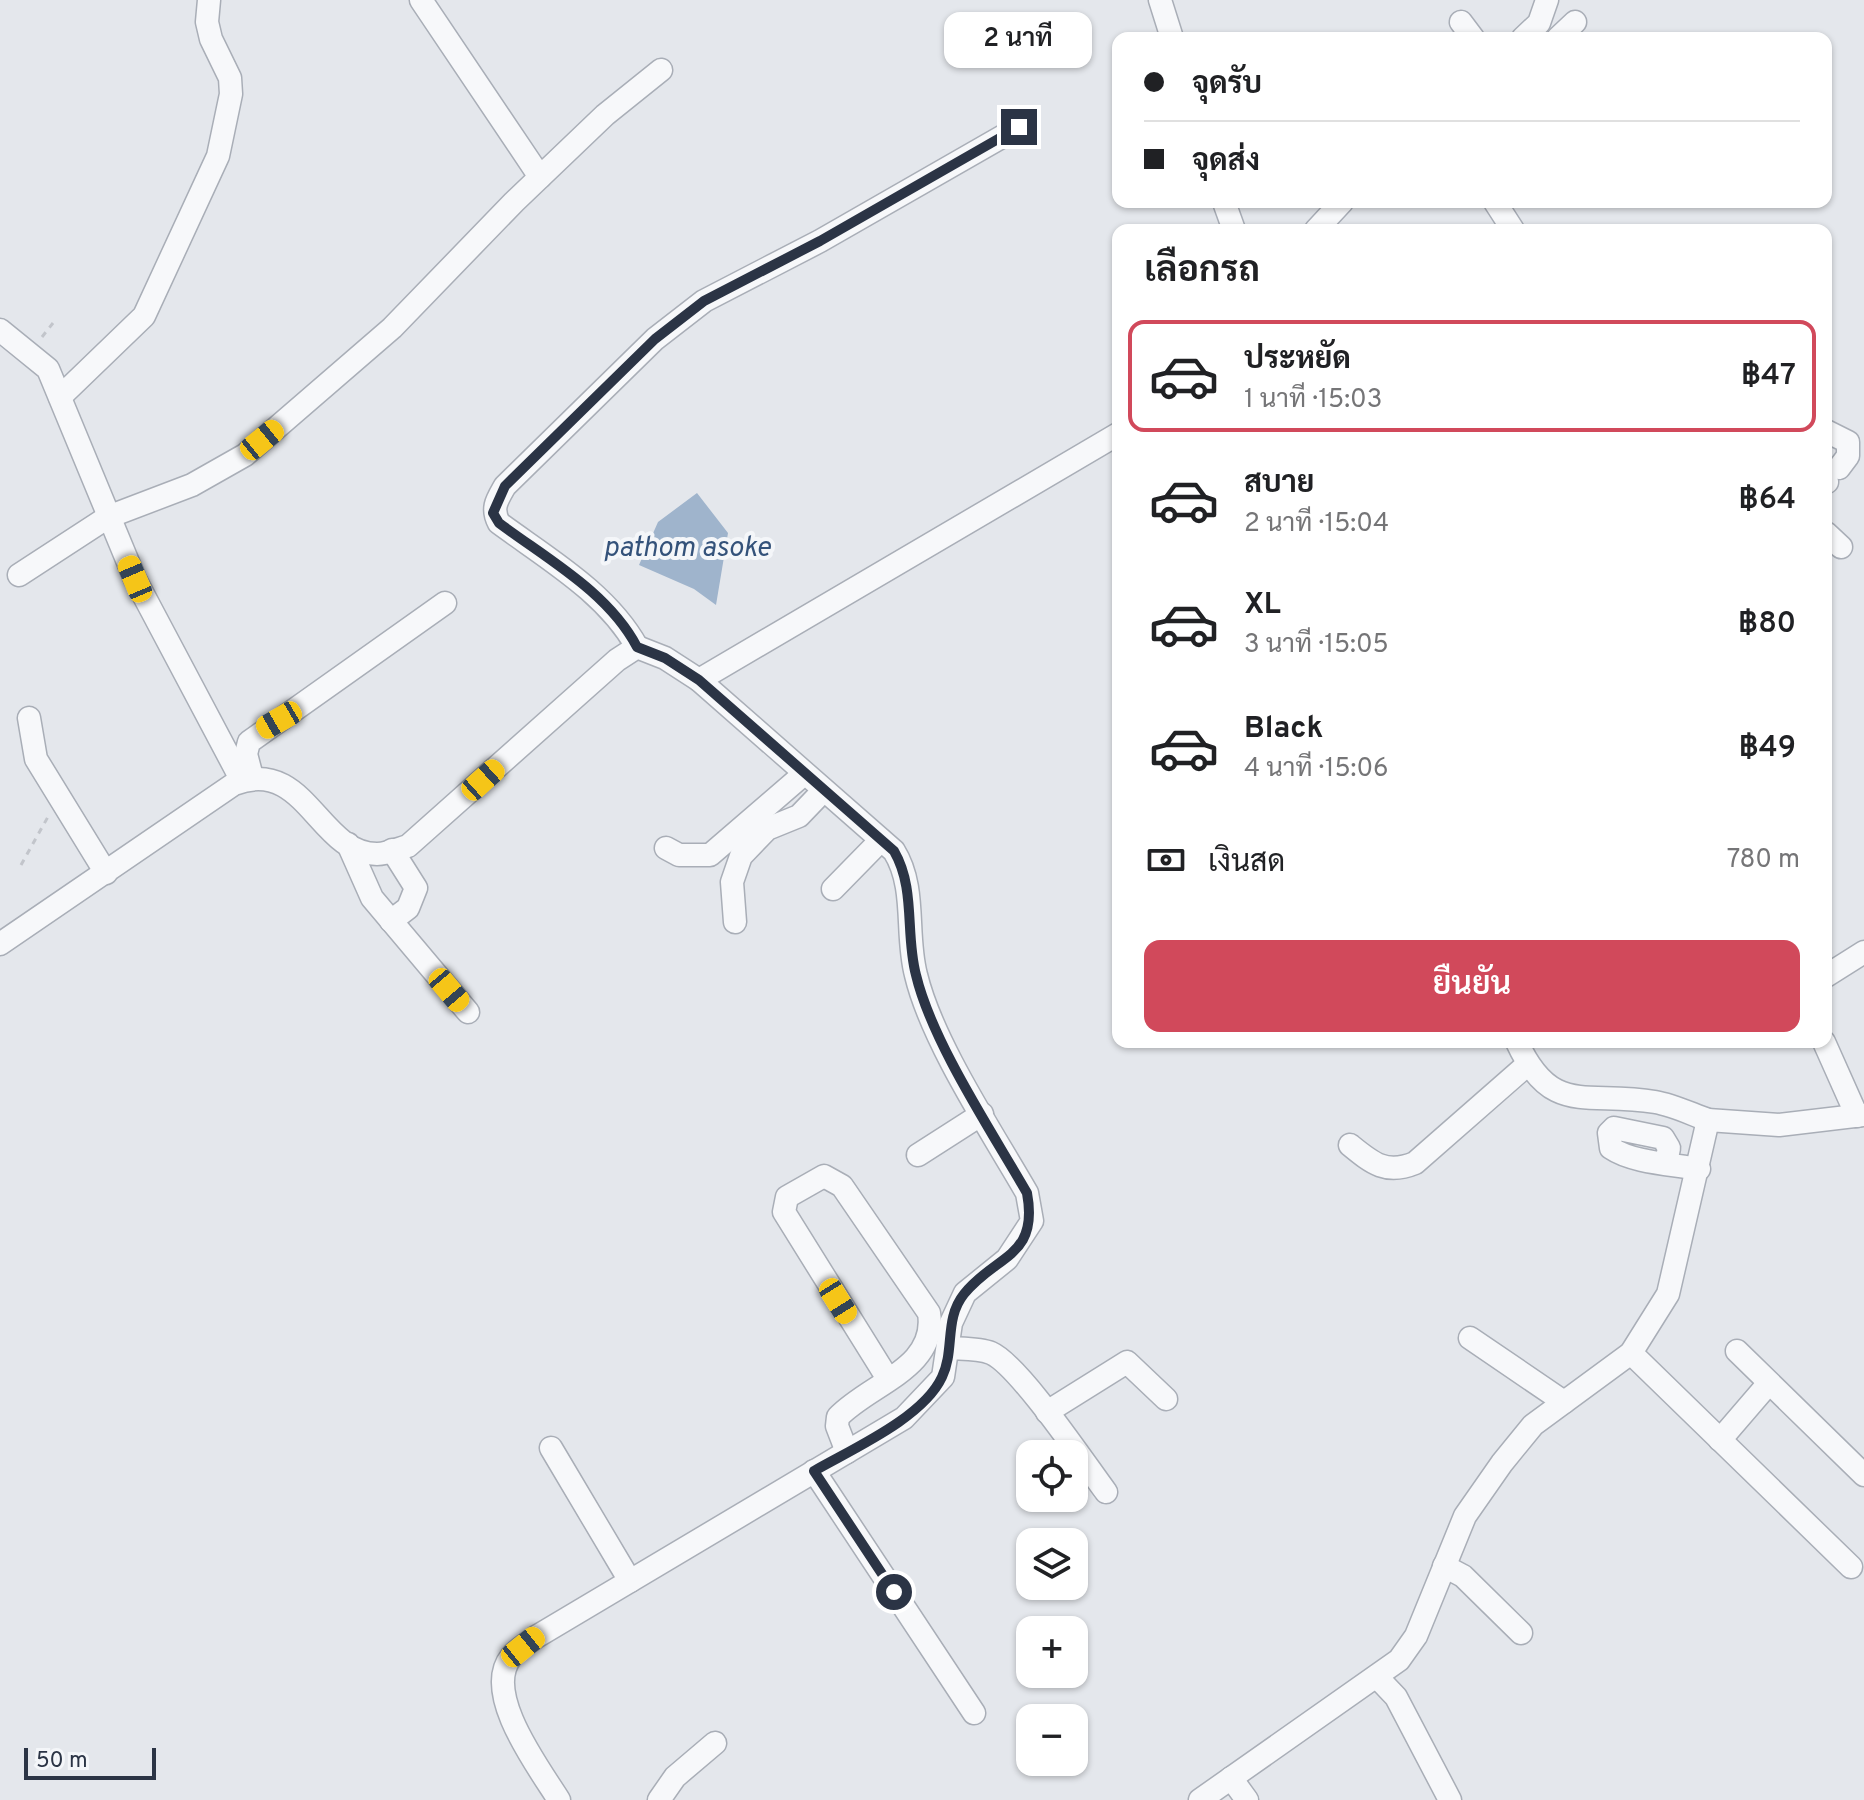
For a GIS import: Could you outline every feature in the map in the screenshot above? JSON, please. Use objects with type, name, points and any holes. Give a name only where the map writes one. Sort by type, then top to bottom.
[{"type":"street","points":[[60,397],[144,316],[218,156],[231,94],[230,78],[211,39],[207,22],[209,0]]},
{"type":"street","points":[[421,0],[540,177]]},
{"type":"street","points":[[1160,0],[1170,32]]},
{"type":"street","points":[[1529,32],[1539,23],[1547,0]]},
{"type":"street","points":[[1564,32],[1575,22]]},
{"type":"street","points":[[19,575],[108,517],[192,485],[245,455],[392,328],[540,177],[605,115],[661,70]]},
{"type":"street","points":[[559,1800],[524,1743],[505,1703],[501,1678],[510,1657],[536,1637],[904,1418],[943,1377],[951,1323],[965,1293],[1007,1259],[1032,1221],[1027,1193],[933,1022],[916,977],[903,866],[894,851],[699,680],[665,658],[637,647],[627,628],[590,591],[499,523],[493,513],[495,502],[505,486],[655,339],[704,301],[820,241],[1019,127]]},
{"type":"street","points":[[1322,224],[1336,208]]},
{"type":"street","points":[[0,330],[48,369],[135,579],[247,779]]},
{"type":"street","points":[[1832,434],[1848,442],[1848,456],[1832,476]]},
{"type":"street","points":[[699,680],[1112,438]]},
{"type":"street","points":[[247,779],[249,742],[445,603]]},
{"type":"street","points":[[0,944],[247,779],[269,778],[285,786],[348,844],[375,854],[408,846],[617,660],[637,647]]},
{"type":"street","points":[[29,718],[36,759],[106,873]]},
{"type":"street","points":[[666,848],[679,855],[710,855],[804,774]]},
{"type":"street","points":[[735,922],[732,882],[741,856],[767,829],[799,816],[823,791]]},
{"type":"street","points":[[833,889],[881,840]]},
{"type":"street","points":[[348,844],[372,898],[468,1012]]},
{"type":"street","points":[[391,921],[408,908],[416,888],[392,850]]},
{"type":"street","points":[[1832,972],[1864,952]]},
{"type":"street","points":[[1520,1048],[1528,1064],[1551,1091],[1573,1097],[1655,1102],[1708,1120],[1779,1125],[1861,1115],[1827,1048]]},
{"type":"street","points":[[1350,1145],[1375,1165],[1401,1169],[1415,1163],[1528,1064]]},
{"type":"street","points":[[918,1155],[982,1114]]},
{"type":"street","points":[[1200,1800],[1399,1660],[1416,1636],[1465,1516],[1502,1463],[1533,1425],[1631,1353],[1668,1294],[1708,1120]]},
{"type":"street","points":[[1666,1163],[1699,1169]]},
{"type":"street","points":[[847,1452],[837,1426],[838,1417],[915,1360],[929,1337],[929,1313],[842,1186],[824,1176],[787,1197],[784,1212],[888,1379]]},
{"type":"street","points":[[1470,1338],[1564,1402]]},
{"type":"street","points":[[948,1348],[990,1352],[1002,1360],[1047,1412],[1106,1492]]},
{"type":"street","points":[[1737,1351],[1864,1475]]},
{"type":"street","points":[[1631,1353],[1851,1567]]},
{"type":"street","points":[[1047,1412],[1127,1362],[1166,1399]]},
{"type":"street","points":[[1720,1440],[1769,1383]]},
{"type":"street","points":[[551,1448],[630,1581]]},
{"type":"street","points":[[814,1471],[974,1713]]},
{"type":"street","points":[[1444,1566],[1463,1576],[1521,1633]]},
{"type":"street","points":[[1377,1677],[1396,1697],[1450,1800]]},
{"type":"street","points":[[659,1800],[675,1777],[715,1743]]},
{"type":"street","points":[[1231,1778],[1247,1800]]},
{"type":"path","points":[[21,865],[40,827],[61,799]]},
{"type":"water","name":"pathom asoke","points":[[697,493],[728,533],[716,605],[694,589],[639,565],[658,522]]},
{"type":"route","points":[[894,1592],[814,1471],[904,1418],[943,1377],[956,1307],[965,1293],[1007,1259],[1023,1240],[1032,1221],[1027,1193],[933,1022],[916,977],[910,942],[908,892],[903,866],[894,851],[699,680],[665,658],[637,647],[627,628],[590,591],[499,523],[493,513],[495,502],[505,486],[655,339],[704,301],[820,241],[1019,127]]}]
